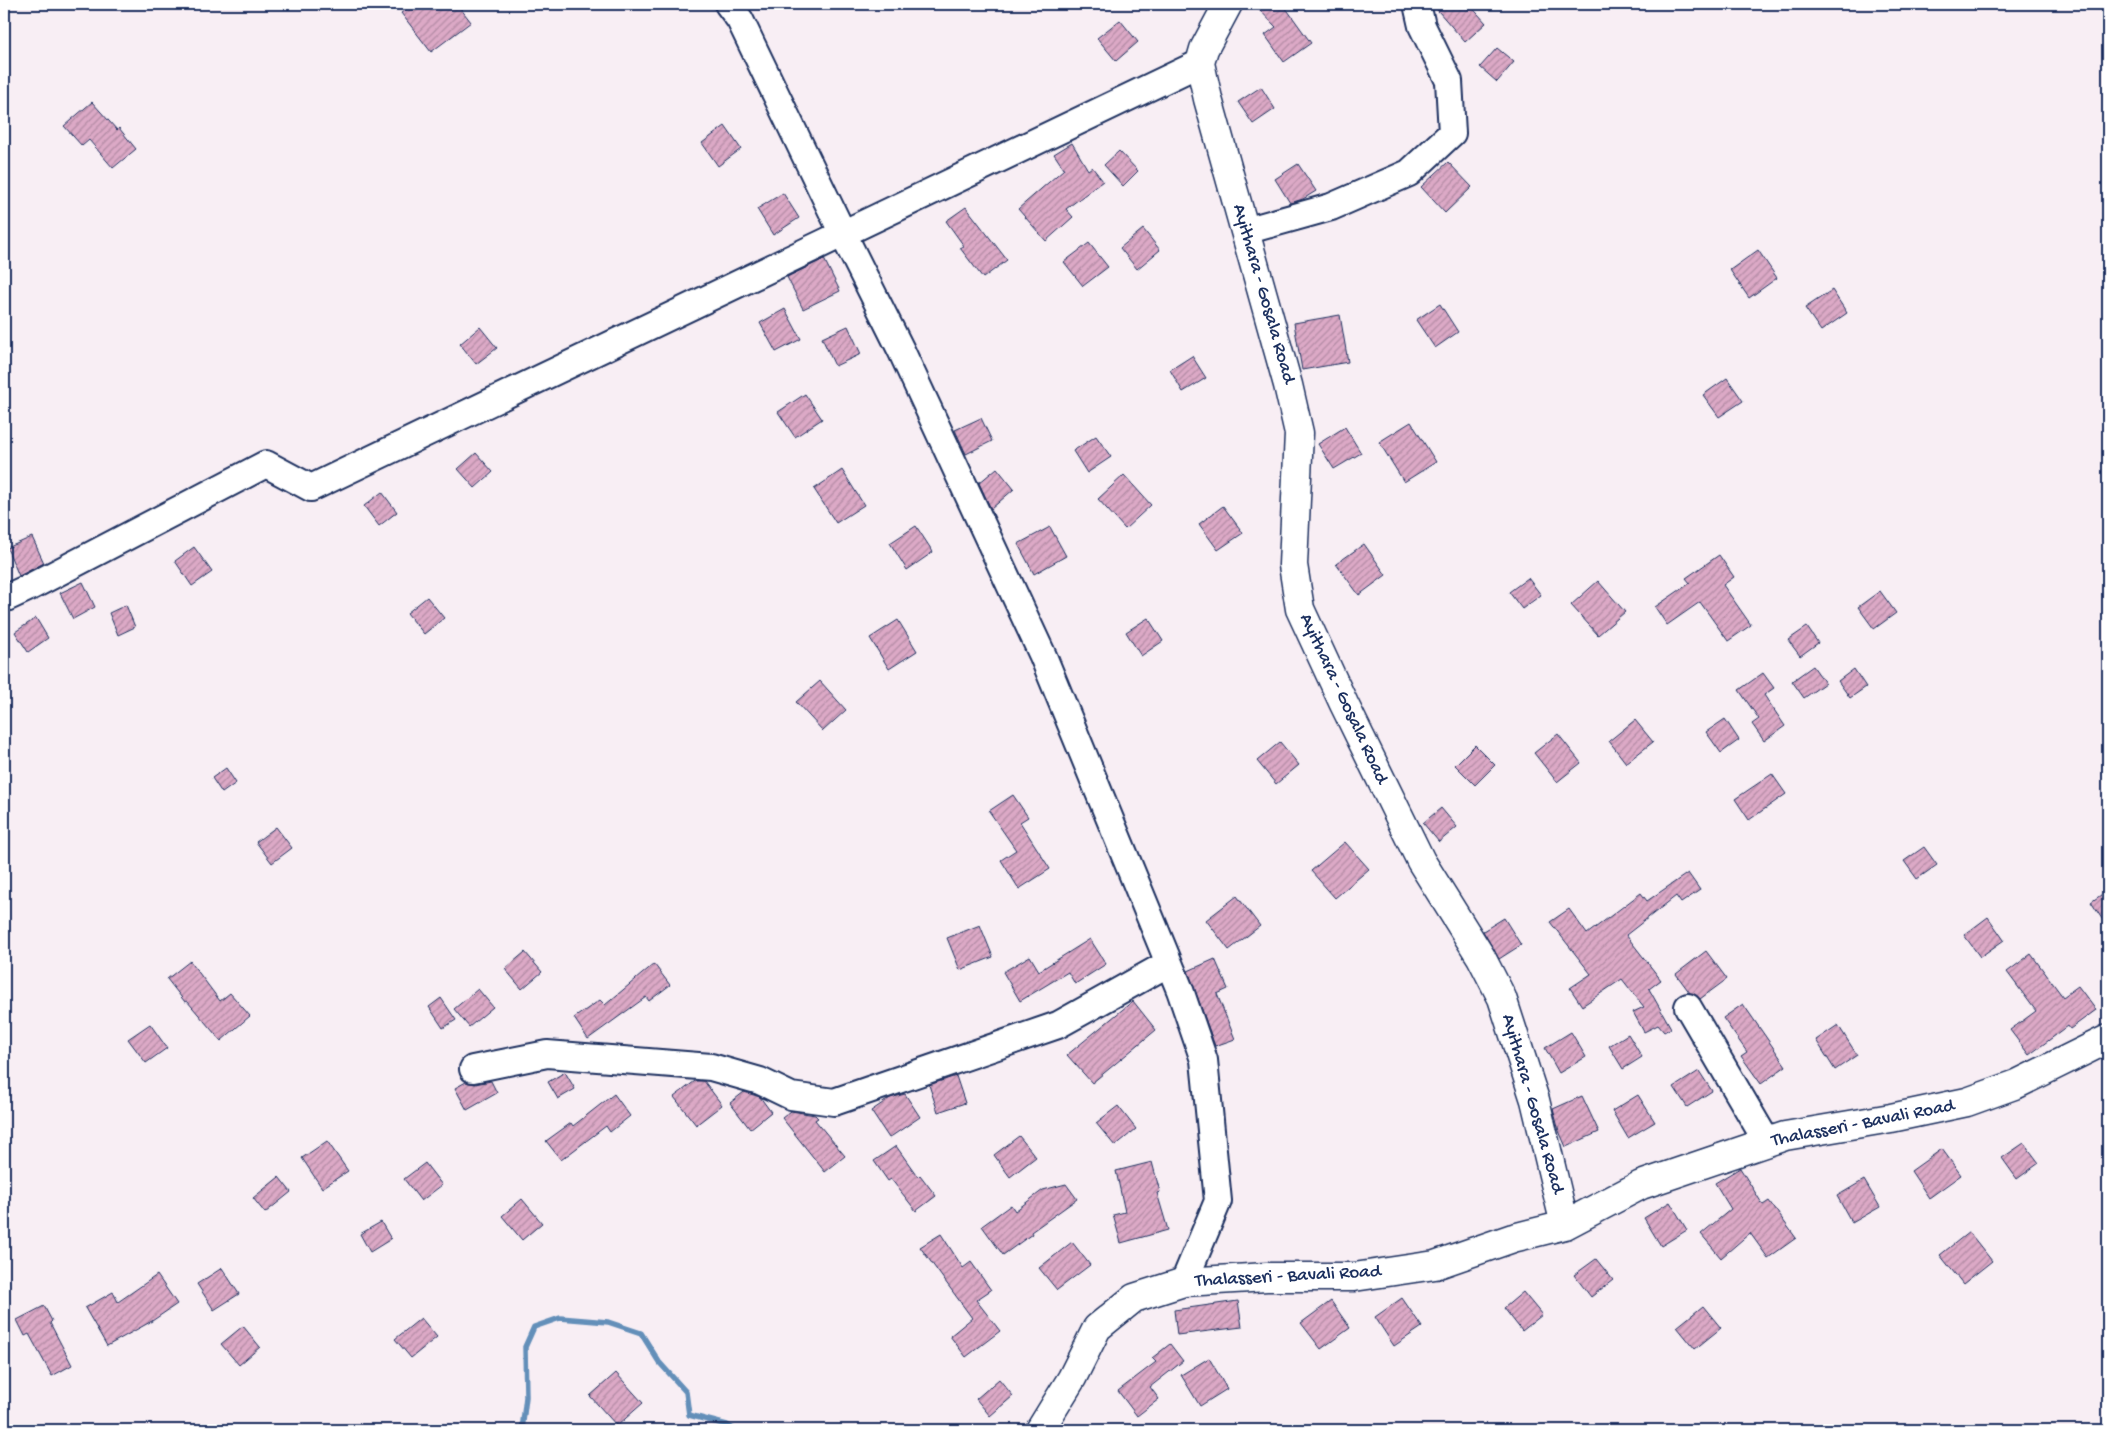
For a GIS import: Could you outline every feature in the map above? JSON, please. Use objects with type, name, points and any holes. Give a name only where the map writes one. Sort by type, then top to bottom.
[{"type":"main road","points":[[1200,63],[1204,49],[1228,4]]},
{"type":"main road","name":"Ayithara - Gosala Road","points":[[1200,63],[1208,100],[1288,385],[1299,433],[1293,565],[1300,609],[1420,861],[1481,957],[1502,998],[1535,1100],[1565,1225]]},
{"type":"main road","name":"Thalasseri - Bavali Road","points":[[1040,1430],[1072,1378],[1097,1328],[1134,1298],[1184,1282],[1267,1277],[1354,1277],[1435,1265],[1513,1238],[1565,1225],[1641,1185],[1785,1136],[1892,1118],[1967,1102],[2017,1084],[2096,1043],[2108,1039]]},
{"type":"street","points":[[728,4],[740,20],[901,350],[1043,656],[1169,963],[1204,1060],[1218,1201],[1184,1282]]},
{"type":"street","points":[[1245,231],[1331,207],[1409,173],[1452,133],[1449,81],[1422,26],[1417,4]]},
{"type":"street","points":[[4,599],[266,464],[311,488],[1200,63]]},
{"type":"street","points":[[473,1069],[547,1054],[711,1067],[760,1081],[791,1096],[834,1102],[1058,1025],[1169,963]]},
{"type":"street","points":[[1688,1007],[1767,1142]]},
{"type":"building","points":[[414,4],[457,4],[471,22],[431,52],[401,13]]},
{"type":"building","points":[[1254,4],[1283,4],[1311,43],[1284,62],[1265,35],[1276,27]]},
{"type":"building","points":[[1432,4],[1469,4],[1486,23],[1465,42]]},
{"type":"building","points":[[1120,20],[1138,42],[1116,61],[1097,38]]},
{"type":"building","points":[[1497,48],[1514,62],[1497,82],[1480,67]]},
{"type":"building","points":[[1261,87],[1275,109],[1253,124],[1238,102]]},
{"type":"building","points":[[92,102],[117,130],[119,128],[136,149],[113,168],[89,140],[82,146],[64,126]]},
{"type":"building","points":[[725,126],[741,149],[718,166],[702,143]]},
{"type":"building","points":[[1072,143],[1088,170],[1092,167],[1103,181],[1066,209],[1073,217],[1046,241],[1018,209],[1064,169],[1054,154]]},
{"type":"building","points":[[1119,151],[1138,171],[1123,186],[1104,165]]},
{"type":"building","points":[[1448,162],[1472,187],[1445,213],[1421,187]]},
{"type":"building","points":[[1298,164],[1316,191],[1303,199],[1290,203],[1275,179]]},
{"type":"building","points":[[783,193],[799,218],[773,235],[757,209]]},
{"type":"building","points":[[966,207],[1007,260],[983,278],[960,248],[964,246],[946,221]]},
{"type":"building","points":[[1143,229],[1160,250],[1137,269],[1120,248]]},
{"type":"building","points":[[1089,243],[1108,267],[1083,286],[1064,262]]},
{"type":"building","points":[[1758,250],[1777,278],[1749,298],[1730,270]]},
{"type":"building","points":[[824,259],[840,291],[803,309],[787,277]]},
{"type":"building","points":[[1832,290],[1847,313],[1821,331],[1805,308]]},
{"type":"building","points":[[1440,304],[1458,332],[1435,348],[1416,320]]},
{"type":"building","points":[[785,309],[801,339],[776,352],[760,323]]},
{"type":"building","points":[[1340,315],[1348,362],[1302,370],[1294,323]]},
{"type":"building","points":[[848,326],[861,354],[835,366],[822,338]]},
{"type":"building","points":[[480,327],[497,348],[476,364],[460,344]]},
{"type":"building","points":[[1192,356],[1206,378],[1183,392],[1170,370]]},
{"type":"building","points":[[1727,378],[1743,401],[1719,417],[1703,395]]},
{"type":"building","points":[[805,394],[822,419],[795,437],[778,412]]},
{"type":"building","points":[[981,418],[992,441],[966,454],[955,430]]},
{"type":"building","points":[[1411,422],[1436,462],[1404,482],[1379,442]]},
{"type":"building","points":[[1345,427],[1361,453],[1334,469],[1318,444]]},
{"type":"building","points":[[1096,436],[1111,457],[1087,473],[1073,451]]},
{"type":"building","points":[[476,453],[493,472],[475,488],[458,469]]},
{"type":"building","points":[[997,468],[1014,489],[991,509],[979,483]]},
{"type":"building","points":[[842,470],[864,505],[836,523],[814,489]]},
{"type":"building","points":[[1124,475],[1151,505],[1125,529],[1098,499]]},
{"type":"building","points":[[382,492],[397,512],[379,526],[364,506]]},
{"type":"building","points":[[1223,506],[1243,533],[1218,550],[1199,524]]},
{"type":"building","points":[[916,526],[933,552],[907,570],[890,543]]},
{"type":"building","points":[[1050,527],[1066,556],[1034,574],[1018,544]]},
{"type":"building","points":[[32,537],[44,563],[19,576],[7,548]]},
{"type":"building","points":[[1364,544],[1386,575],[1359,595],[1336,564]]},
{"type":"building","points":[[194,547],[212,572],[192,586],[175,561]]},
{"type":"building","points":[[1719,555],[1734,577],[1723,585],[1751,625],[1728,641],[1700,602],[1667,625],[1655,607],[1690,583],[1686,578]]},
{"type":"building","points":[[1528,578],[1541,595],[1522,609],[1509,592]]},
{"type":"building","points":[[1598,581],[1625,612],[1598,635],[1571,605]]},
{"type":"building","points":[[83,582],[95,607],[73,619],[60,593]]},
{"type":"building","points":[[1880,591],[1896,613],[1874,629],[1858,607]]},
{"type":"building","points":[[427,597],[444,618],[424,634],[407,613]]},
{"type":"building","points":[[126,605],[135,627],[118,635],[109,613]]},
{"type":"building","points":[[36,618],[48,638],[28,652],[15,632]]},
{"type":"building","points":[[1148,618],[1163,641],[1141,656],[1126,632]]},
{"type":"building","points":[[898,620],[917,651],[889,669],[870,638]]},
{"type":"building","points":[[1807,627],[1818,643],[1800,656],[1788,640]]},
{"type":"building","points":[[1813,666],[1825,683],[1804,698],[1792,681]]},
{"type":"building","points":[[1854,669],[1866,687],[1850,698],[1838,681]]},
{"type":"building","points":[[1763,673],[1774,688],[1764,695],[1785,726],[1764,741],[1752,724],[1759,719],[1739,690]]},
{"type":"building","points":[[820,681],[846,710],[823,731],[796,702]]},
{"type":"building","points":[[1725,719],[1739,740],[1721,753],[1706,732]]},
{"type":"building","points":[[1635,720],[1653,742],[1626,763],[1609,741]]},
{"type":"building","points":[[1558,734],[1581,763],[1557,782],[1534,753]]},
{"type":"building","points":[[1280,742],[1299,765],[1276,784],[1257,761]]},
{"type":"building","points":[[1475,745],[1495,765],[1475,785],[1455,765]]},
{"type":"building","points":[[226,768],[236,783],[222,793],[212,778]]},
{"type":"building","points":[[1772,774],[1786,794],[1749,820],[1735,799]]},
{"type":"building","points":[[1013,795],[1028,817],[1020,822],[1050,869],[1019,889],[1001,860],[1016,850],[989,811]]},
{"type":"building","points":[[1441,808],[1457,827],[1439,842],[1423,823]]},
{"type":"building","points":[[276,827],[292,848],[272,863],[256,842]]},
{"type":"building","points":[[1345,842],[1369,869],[1335,898],[1311,871]]},
{"type":"building","points":[[1924,847],[1937,865],[1917,879],[1904,861]]},
{"type":"building","points":[[1688,873],[1700,890],[1681,903],[1676,896],[1626,935],[1661,980],[1649,989],[1671,1028],[1664,1032],[1658,1025],[1644,1032],[1633,1012],[1644,1007],[1622,979],[1582,1006],[1570,988],[1591,974],[1550,922],[1569,909],[1587,934],[1641,893],[1647,901]]},
{"type":"building","points":[[2108,890],[2108,928],[2091,902]]},
{"type":"building","points":[[1237,896],[1260,926],[1229,950],[1206,920]]},
{"type":"building","points":[[1988,917],[2004,940],[1980,957],[1964,935]]},
{"type":"building","points":[[1504,918],[1521,945],[1499,959],[1483,931]]},
{"type":"building","points":[[980,925],[993,957],[960,970],[947,938]]},
{"type":"building","points":[[1090,939],[1106,964],[1075,984],[1068,972],[1020,1001],[1003,972],[1030,956],[1039,971]]},
{"type":"building","points":[[1706,951],[1727,979],[1700,999],[1690,993],[1676,974]]},
{"type":"building","points":[[525,952],[542,972],[522,989],[505,969]]},
{"type":"building","points":[[2031,954],[2063,997],[2078,986],[2096,1010],[2070,1029],[2068,1026],[2029,1055],[2010,1030],[2036,1011],[2007,972]]},
{"type":"building","points":[[1215,959],[1228,989],[1217,994],[1235,1039],[1215,1046],[1188,971]]},
{"type":"building","points":[[190,961],[220,1001],[230,993],[250,1016],[221,1041],[187,1001],[185,1002],[167,979]]},
{"type":"building","points":[[654,964],[670,985],[649,1001],[646,997],[588,1039],[574,1018],[600,1000],[605,1005]]},
{"type":"building","points":[[478,989],[493,1007],[469,1027],[454,1009]]},
{"type":"building","points":[[441,998],[456,1020],[443,1028],[429,1007]]},
{"type":"building","points":[[1133,1001],[1156,1030],[1092,1083],[1067,1055]]},
{"type":"building","points":[[1743,1004],[1786,1066],[1761,1084],[1741,1056],[1747,1052],[1723,1018]]},
{"type":"building","points":[[150,1024],[167,1048],[146,1063],[128,1039]]},
{"type":"building","points":[[1838,1025],[1857,1055],[1835,1070],[1816,1040]]},
{"type":"building","points":[[1571,1032],[1586,1057],[1559,1073],[1545,1048]]},
{"type":"building","points":[[1628,1034],[1642,1057],[1623,1069],[1609,1046]]},
{"type":"building","points":[[1699,1071],[1712,1091],[1687,1107],[1674,1087]]},
{"type":"building","points":[[565,1072],[575,1089],[558,1099],[548,1082]]},
{"type":"building","points":[[956,1076],[965,1103],[938,1112],[929,1085]]},
{"type":"building","points":[[491,1081],[497,1093],[467,1110],[455,1088],[466,1082],[475,1084]]},
{"type":"building","points":[[695,1081],[704,1081],[722,1105],[696,1125],[674,1097]]},
{"type":"building","points":[[744,1092],[760,1097],[771,1112],[750,1129],[730,1103]]},
{"type":"building","points":[[614,1094],[630,1116],[610,1132],[606,1126],[561,1160],[546,1141],[571,1123],[573,1126]]},
{"type":"building","points":[[905,1094],[920,1117],[889,1138],[871,1111],[890,1098]]},
{"type":"building","points":[[1638,1095],[1655,1122],[1628,1138],[1612,1111]]},
{"type":"building","points":[[1582,1096],[1599,1132],[1566,1147],[1553,1109]]},
{"type":"building","points":[[1118,1106],[1136,1129],[1115,1146],[1096,1123]]},
{"type":"building","points":[[791,1111],[815,1115],[818,1118],[815,1120],[845,1156],[825,1172],[782,1118]]},
{"type":"building","points":[[1019,1136],[1036,1157],[1010,1177],[994,1155]]},
{"type":"building","points":[[327,1141],[348,1171],[322,1188],[302,1158]]},
{"type":"building","points":[[2024,1143],[2039,1163],[2017,1179],[2002,1158]]},
{"type":"building","points":[[896,1146],[918,1177],[920,1175],[936,1196],[916,1211],[891,1179],[888,1181],[874,1161]]},
{"type":"building","points":[[1942,1149],[1961,1175],[1929,1198],[1911,1171]]},
{"type":"building","points":[[1152,1162],[1160,1192],[1157,1193],[1168,1230],[1121,1243],[1113,1215],[1125,1212],[1116,1171]]},
{"type":"building","points":[[425,1163],[442,1185],[421,1201],[404,1179]]},
{"type":"building","points":[[1740,1168],[1763,1205],[1769,1201],[1796,1238],[1768,1258],[1750,1233],[1721,1258],[1701,1234],[1731,1209],[1715,1183]]},
{"type":"building","points":[[279,1177],[291,1192],[265,1213],[253,1198]]},
{"type":"building","points":[[1864,1180],[1880,1207],[1852,1223],[1837,1196]]},
{"type":"building","points":[[1066,1184],[1077,1199],[1003,1255],[982,1226],[1011,1205],[1015,1211],[1043,1190]]},
{"type":"building","points":[[522,1199],[542,1223],[522,1240],[502,1216]]},
{"type":"building","points":[[1670,1202],[1687,1230],[1661,1246],[1644,1218]]},
{"type":"building","points":[[381,1222],[391,1239],[370,1252],[360,1234]]},
{"type":"building","points":[[1969,1232],[1992,1261],[1963,1284],[1940,1255]]},
{"type":"building","points":[[941,1234],[963,1268],[971,1262],[991,1290],[976,1300],[1000,1331],[966,1357],[950,1336],[972,1318],[920,1247]]},
{"type":"building","points":[[1072,1242],[1090,1265],[1057,1290],[1039,1268]]},
{"type":"building","points":[[1596,1259],[1613,1280],[1591,1297],[1574,1275]]},
{"type":"building","points":[[222,1268],[239,1294],[214,1310],[197,1284]]},
{"type":"building","points":[[157,1275],[177,1304],[152,1321],[107,1346],[85,1308],[113,1292],[118,1302]]},
{"type":"building","points":[[1523,1292],[1542,1315],[1522,1331],[1504,1308]]},
{"type":"building","points":[[1402,1298],[1422,1327],[1394,1346],[1375,1317]]},
{"type":"building","points":[[1238,1301],[1242,1327],[1177,1335],[1174,1310]]},
{"type":"building","points":[[1331,1301],[1350,1328],[1321,1349],[1301,1323]]},
{"type":"building","points":[[44,1306],[52,1321],[50,1323],[72,1365],[52,1376],[29,1334],[25,1336],[17,1320]]},
{"type":"building","points":[[1703,1306],[1721,1328],[1695,1349],[1677,1327]]},
{"type":"building","points":[[421,1318],[437,1337],[411,1358],[395,1339]]},
{"type":"building","points":[[243,1326],[260,1347],[239,1365],[221,1344]]},
{"type":"building","points":[[1170,1344],[1183,1361],[1150,1387],[1159,1399],[1137,1416],[1118,1391],[1156,1362],[1152,1358]]},
{"type":"building","points":[[1209,1358],[1227,1389],[1200,1406],[1181,1375]]},
{"type":"building","points":[[616,1373],[643,1403],[617,1426],[590,1396]]},
{"type":"building","points":[[999,1379],[1013,1396],[990,1416],[976,1399]]},
{"type":"waterway","points":[[522,1430],[526,1397],[525,1347],[534,1327],[560,1318],[608,1322],[641,1333],[659,1362],[686,1392],[689,1415],[727,1425],[735,1430]]}]
